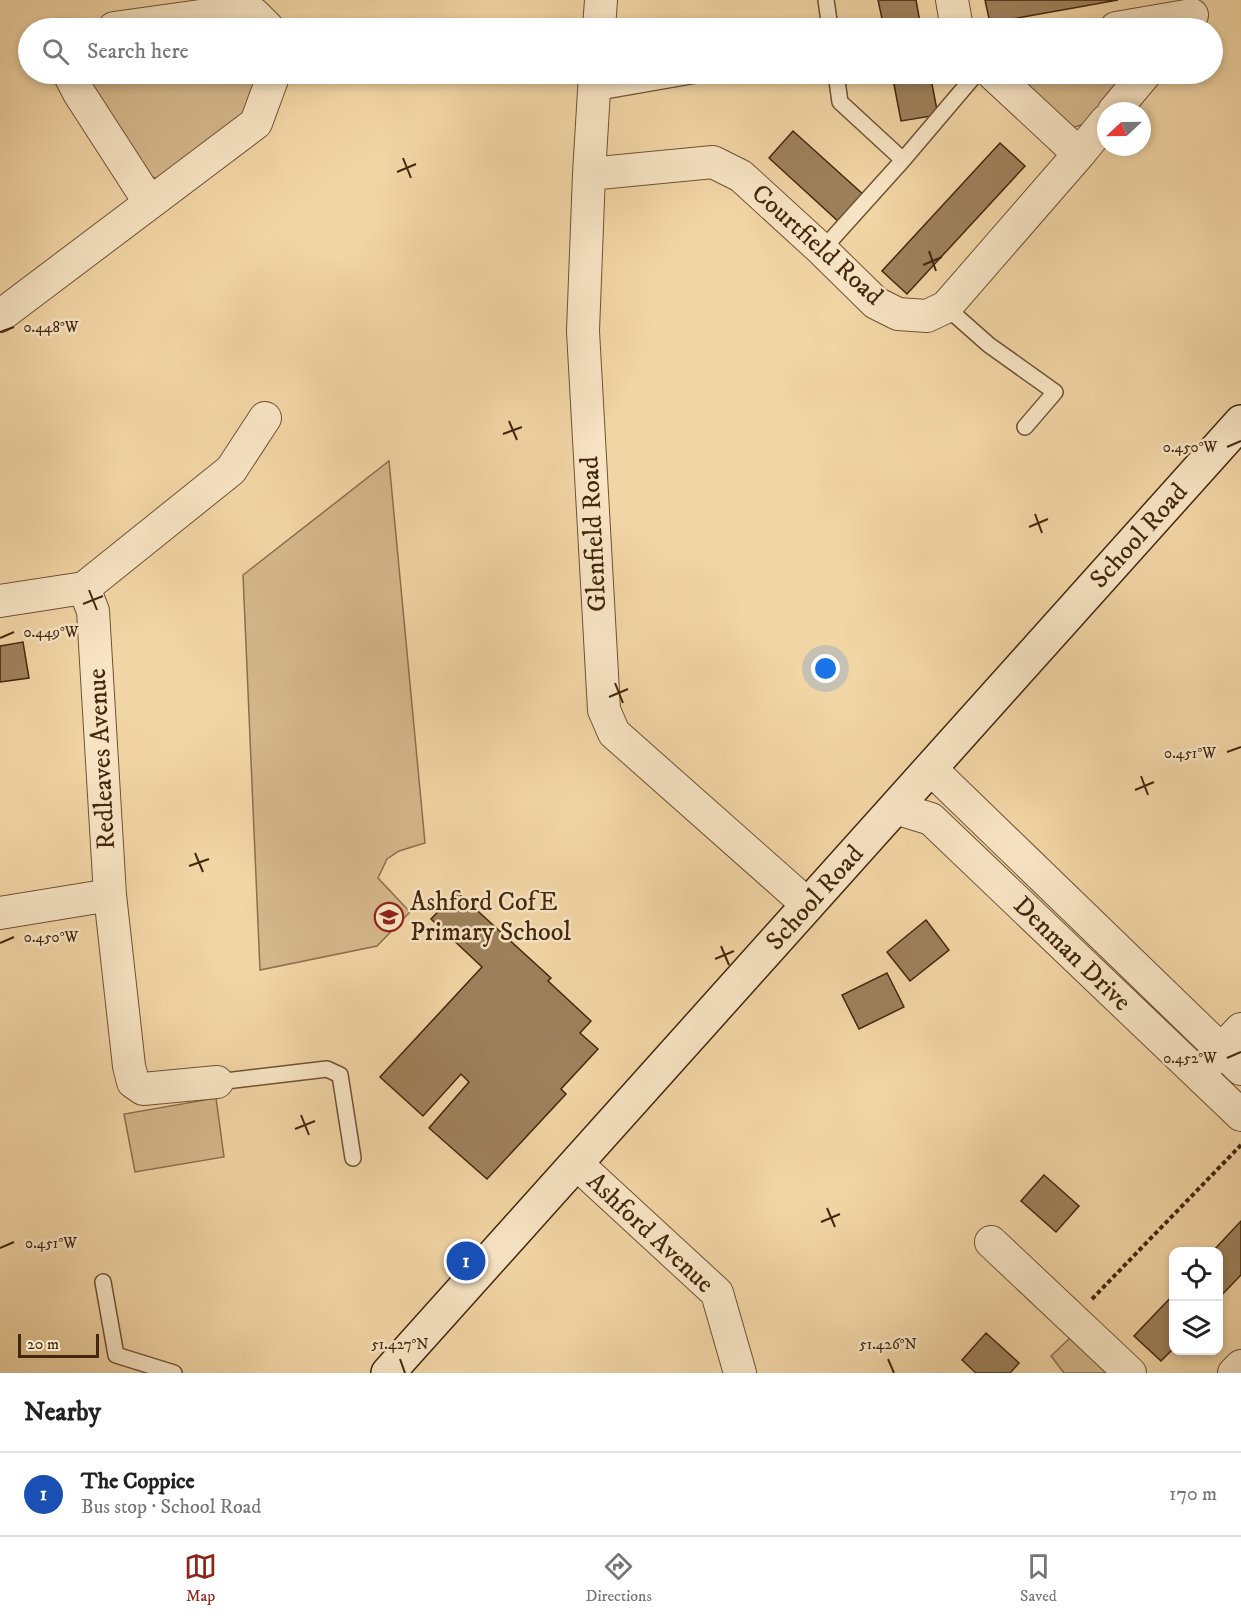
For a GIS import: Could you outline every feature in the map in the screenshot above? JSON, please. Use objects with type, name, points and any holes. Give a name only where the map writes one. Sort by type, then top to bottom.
[{"type":"main road","name":"School Road","points":[[388,1373],[1241,422]]},
{"type":"street","points":[[600,18],[601,0]]},
{"type":"street","points":[[952,0],[955,18]]},
{"type":"street","points":[[186,18],[222,13],[254,14],[258,18]]},
{"type":"street","points":[[1173,18],[1190,15]]},
{"type":"street","points":[[75,84],[150,203]]},
{"type":"street","points":[[0,316],[256,123],[270,84]]},
{"type":"street","name":"Glenfield Road","points":[[594,84],[583,331],[604,710],[614,733],[808,905]]},
{"type":"street","points":[[1004,84],[1079,154]]},
{"type":"street","points":[[1121,102],[1136,84]]},
{"type":"street","points":[[946,307],[1097,132]]},
{"type":"street","name":"Courtfield Road","points":[[589,174],[713,162],[741,176],[876,303],[898,314],[927,316],[946,307]]},
{"type":"street","points":[[0,602],[84,588],[231,470],[265,418]]},
{"type":"street","name":"Redleaves Avenue","points":[[84,588],[93,611],[110,895],[129,1066],[133,1082],[143,1089],[217,1082]]},
{"type":"street","name":"Denman Drive","points":[[931,769],[1234,1049]]},
{"type":"street","name":"Denman Drive","points":[[895,808],[931,819],[1241,1115]]},
{"type":"street","points":[[0,913],[110,895]]},
{"type":"street","points":[[1198,1074],[1234,1049]]},
{"type":"street","name":"Ashford Avenue","points":[[577,1164],[717,1293],[740,1373]]},
{"type":"street","points":[[991,1242],[1130,1373]]},
{"type":"street","points":[[1234,1373],[1241,1366]]},
{"type":"lane","points":[[826,0],[829,18]]},
{"type":"lane","points":[[837,84],[840,102],[903,160]]},
{"type":"lane","points":[[822,250],[968,84]]},
{"type":"lane","points":[[946,307],[989,345],[1055,392],[1025,427]]},
{"type":"lane","points":[[217,1082],[327,1069],[340,1075],[353,1158]]},
{"type":"lane","points":[[103,1282],[116,1355],[174,1373]]},
{"type":"path","points":[[1073,1319],[1241,1145]]},
{"type":"shaded area","points":[[89,84],[257,84],[253,102],[230,130],[168,177],[149,178]]},
{"type":"shaded area","points":[[1025,84],[1122,84],[1107,102],[1097,102],[1097,115],[1091,122],[1068,129]]},
{"type":"shaded area","points":[[389,461],[425,843],[399,851],[387,859],[378,878],[410,912],[377,946],[260,970],[243,575]]},
{"type":"shaded area","points":[[216,1098],[224,1157],[135,1172],[124,1114]]},
{"type":"shaded area","points":[[1071,1337],[1111,1373],[1064,1373],[1051,1356]]},
{"type":"building","points":[[878,0],[916,0],[919,18],[882,18]]},
{"type":"building","points":[[985,0],[1118,0],[1018,18],[989,18]]},
{"type":"building","points":[[894,84],[932,84],[938,115],[901,121]]},
{"type":"building","points":[[793,131],[865,196],[840,223],[769,158]]},
{"type":"building","points":[[1000,143],[1025,166],[907,294],[882,271]]},
{"type":"building","points":[[23,642],[29,678],[0,682],[0,646]]},
{"type":"building","name":"Ashford CofE Primary School","points":[[457,892],[551,978],[548,981],[591,1021],[580,1033],[598,1049],[561,1089],[566,1094],[487,1179],[429,1128],[469,1082],[461,1074],[423,1116],[380,1077],[482,967],[431,919]]},
{"type":"building","points":[[926,920],[949,950],[910,981],[887,952]]},
{"type":"building","points":[[887,973],[904,1007],[859,1029],[842,995]]},
{"type":"building","points":[[1044,1175],[1079,1206],[1056,1232],[1021,1201]]},
{"type":"building","points":[[1241,1221],[1241,1275],[1223,1294],[1223,1247],[1217,1247]]},
{"type":"building","points":[[1169,1299],[1169,1353],[1161,1361],[1134,1336]]},
{"type":"building","points":[[986,1333],[1019,1363],[1010,1373],[976,1373],[962,1360]]},
{"type":"place","name":"Ashford CofE Primary School","points":[[389,917]]},
{"type":"place","name":"The Coppice","points":[[466,1261]]}]
